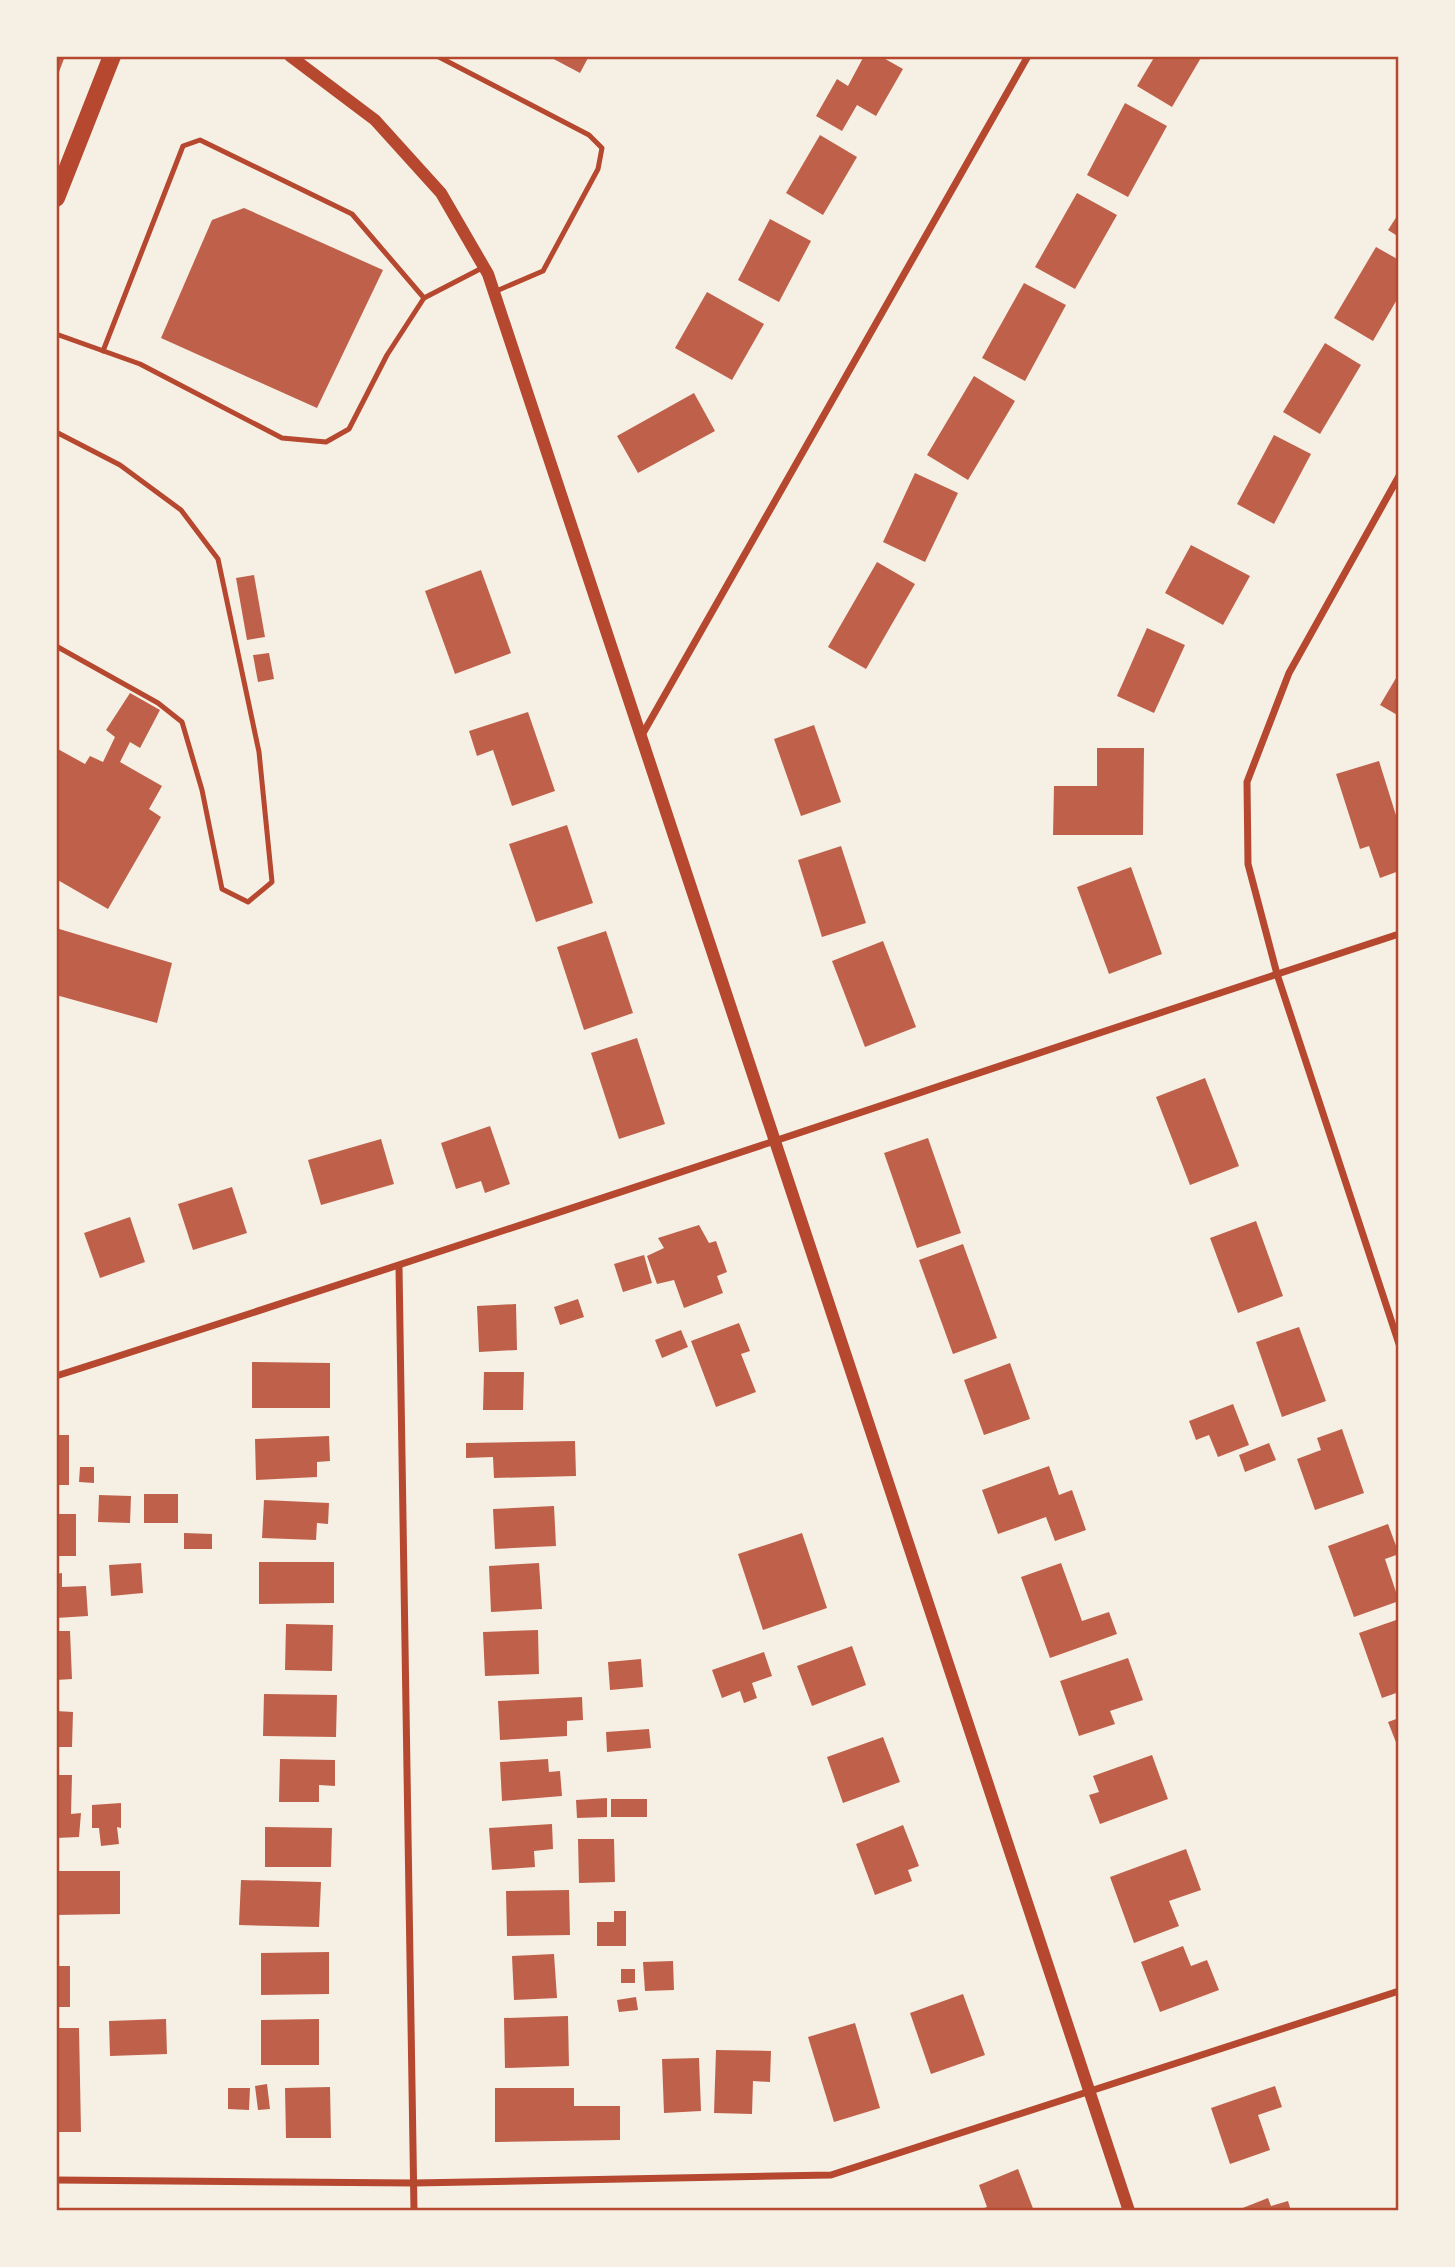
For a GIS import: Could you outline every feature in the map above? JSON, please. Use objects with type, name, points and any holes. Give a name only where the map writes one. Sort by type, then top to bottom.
[{"type":"main road","points":[[56,198],[112,56]]},
{"type":"street","points":[[642,736],[1028,56]]},
{"type":"street","points":[[296,58],[375,121],[440,194],[484,267],[494,292],[1129,2211]]},
{"type":"street","points":[[1399,476],[1289,673],[1247,782],[1248,864],[1277,974],[1399,1344]]},
{"type":"street","points":[[56,1376],[399,1267],[774,1139],[1399,934]]},
{"type":"street","points":[[399,1267],[414,2211]]},
{"type":"street","points":[[56,2180],[414,2183],[831,2175],[1399,1991]]},
{"type":"lane","points":[[437,56],[589,135],[602,148],[598,169],[543,271],[494,292]]},
{"type":"lane","points":[[103,351],[183,146],[200,140],[352,214],[424,298]]},
{"type":"lane","points":[[56,334],[186,386],[282,438],[326,442],[349,429],[387,355],[424,298],[484,267]]},
{"type":"lane","points":[[56,432],[120,465],[181,510],[218,559],[259,752],[269,835],[272,882],[248,902],[222,889],[202,790],[182,722],[158,703],[56,646]]},
{"type":"building","points":[[56,56],[65,56],[56,80]]},
{"type":"building","points":[[548,56],[589,56],[580,73]]},
{"type":"building","points":[[864,56],[880,56],[903,69],[876,116],[857,105],[842,131],[816,116],[837,79],[848,86]]},
{"type":"building","points":[[1155,56],[1202,56],[1172,107],[1137,86]]},
{"type":"building","points":[[1125,103],[1167,126],[1128,197],[1087,175]]},
{"type":"building","points":[[820,135],[857,157],[823,215],[786,193]]},
{"type":"building","points":[[1077,193],[1117,215],[1075,289],[1035,267]]},
{"type":"building","points":[[244,208],[383,270],[317,408],[161,338],[212,220]]},
{"type":"building","points":[[1399,213],[1399,237],[1388,230]]},
{"type":"building","points":[[770,219],[811,241],[779,302],[738,280]]},
{"type":"building","points":[[1376,247],[1399,260],[1399,296],[1373,341],[1334,318]]},
{"type":"building","points":[[1024,283],[1066,305],[1025,381],[982,358]]},
{"type":"building","points":[[707,292],[764,324],[732,380],[675,348]]},
{"type":"building","points":[[1325,343],[1361,365],[1320,434],[1283,412]]},
{"type":"building","points":[[974,376],[1015,401],[968,480],[927,455]]},
{"type":"building","points":[[694,393],[715,431],[638,473],[617,436]]},
{"type":"building","points":[[1274,435],[1311,454],[1274,524],[1237,504]]},
{"type":"building","points":[[915,473],[958,493],[925,562],[883,542]]},
{"type":"building","points":[[1191,545],[1250,576],[1223,625],[1165,593]]},
{"type":"building","points":[[877,562],[915,584],[866,669],[828,647]]},
{"type":"building","points":[[481,570],[511,653],[455,674],[425,591]]},
{"type":"building","points":[[254,575],[265,637],[247,640],[236,578]]},
{"type":"building","points":[[1147,628],[1185,645],[1154,713],[1117,696]]},
{"type":"building","points":[[269,653],[274,679],[258,682],[253,655]]},
{"type":"building","points":[[1399,673],[1399,716],[1380,705]]},
{"type":"building","points":[[130,693],[160,710],[140,748],[130,742],[120,762],[162,786],[149,809],[161,817],[108,909],[56,879],[56,748],[85,764],[90,756],[103,762],[115,737],[106,730]]},
{"type":"building","points":[[528,712],[555,791],[512,806],[493,750],[477,756],[469,731]]},
{"type":"building","points":[[814,725],[841,802],[801,816],[774,739]]},
{"type":"building","points":[[1097,748],[1144,748],[1143,835],[1053,835],[1054,786],[1097,786]]},
{"type":"building","points":[[1379,761],[1399,825],[1399,871],[1380,878],[1369,846],[1360,849],[1336,774]]},
{"type":"building","points":[[567,825],[593,903],[536,922],[509,844]]},
{"type":"building","points":[[841,846],[866,923],[822,937],[798,860]]},
{"type":"building","points":[[1131,867],[1162,954],[1109,974],[1077,887]]},
{"type":"building","points":[[56,928],[172,963],[157,1023],[56,995]]},
{"type":"building","points":[[606,931],[633,1013],[584,1030],[557,947]]},
{"type":"building","points":[[883,941],[916,1027],[865,1047],[832,961]]},
{"type":"building","points":[[637,1038],[665,1124],[619,1139],[591,1053]]},
{"type":"building","points":[[1205,1078],[1239,1166],[1190,1185],[1156,1097]]},
{"type":"building","points":[[490,1126],[510,1184],[485,1193],[481,1181],[456,1189],[441,1143]]},
{"type":"building","points":[[928,1138],[961,1233],[917,1248],[884,1153]]},
{"type":"building","points":[[381,1139],[394,1184],[321,1205],[308,1160]]},
{"type":"building","points":[[232,1187],[247,1233],[193,1250],[178,1204]]},
{"type":"building","points":[[130,1217],[145,1262],[100,1278],[84,1233]]},
{"type":"building","points":[[1256,1221],[1283,1296],[1238,1313],[1210,1238]]},
{"type":"building","points":[[699,1225],[709,1243],[716,1241],[727,1272],[717,1276],[723,1293],[684,1308],[674,1280],[657,1284],[647,1256],[664,1248],[658,1238]]},
{"type":"building","points":[[963,1244],[997,1338],[953,1354],[919,1260]]},
{"type":"building","points":[[644,1255],[652,1283],[623,1292],[614,1264]]},
{"type":"building","points":[[578,1299],[584,1317],[560,1325],[554,1307]]},
{"type":"building","points":[[516,1304],[517,1350],[479,1352],[477,1306]]},
{"type":"building","points":[[739,1323],[750,1351],[741,1354],[756,1392],[716,1407],[691,1341]]},
{"type":"building","points":[[1299,1327],[1326,1401],[1282,1417],[1256,1342]]},
{"type":"building","points":[[681,1330],[688,1347],[662,1358],[655,1340]]},
{"type":"building","points":[[252,1362],[330,1363],[330,1408],[252,1408]]},
{"type":"building","points":[[1010,1363],[1030,1419],[984,1435],[964,1380]]},
{"type":"building","points":[[484,1372],[524,1372],[523,1410],[483,1410]]},
{"type":"building","points":[[1233,1404],[1249,1445],[1218,1457],[1209,1435],[1196,1440],[1189,1421]]},
{"type":"building","points":[[1342,1429],[1364,1493],[1315,1510],[1297,1459],[1321,1450],[1317,1438]]},
{"type":"building","points":[[56,1435],[69,1435],[69,1485],[56,1485]]},
{"type":"building","points":[[329,1436],[330,1461],[317,1462],[317,1477],[256,1480],[255,1439]]},
{"type":"building","points":[[575,1441],[576,1476],[494,1478],[493,1457],[466,1458],[466,1443]]},
{"type":"building","points":[[1269,1443],[1276,1460],[1245,1472],[1239,1455]]},
{"type":"building","points":[[1049,1466],[1059,1495],[1072,1490],[1086,1530],[1055,1541],[1046,1517],[998,1534],[982,1490]]},
{"type":"building","points":[[80,1467],[94,1467],[94,1483],[79,1482]]},
{"type":"building","points":[[144,1494],[178,1494],[178,1523],[144,1523]]},
{"type":"building","points":[[99,1495],[131,1496],[130,1523],[98,1522]]},
{"type":"building","points":[[264,1500],[329,1503],[328,1524],[317,1523],[316,1540],[262,1538]]},
{"type":"building","points":[[554,1506],[556,1546],[495,1549],[493,1509]]},
{"type":"building","points":[[56,1514],[76,1514],[76,1556],[56,1556]]},
{"type":"building","points":[[1388,1524],[1399,1554],[1385,1559],[1399,1601],[1354,1617],[1328,1546]]},
{"type":"building","points":[[184,1533],[212,1534],[212,1549],[184,1549]]},
{"type":"building","points":[[802,1533],[827,1608],[763,1630],[738,1554]]},
{"type":"building","points":[[259,1562],[334,1562],[334,1603],[259,1604]]},
{"type":"building","points":[[141,1563],[143,1593],[111,1596],[109,1565]]},
{"type":"building","points":[[539,1563],[542,1609],[491,1612],[489,1566]]},
{"type":"building","points":[[1061,1563],[1082,1621],[1109,1612],[1117,1634],[1050,1658],[1021,1577]]},
{"type":"building","points":[[62,1573],[62,1587],[86,1586],[88,1616],[56,1618],[56,1574]]},
{"type":"building","points":[[1399,1619],[1399,1692],[1382,1698],[1359,1633]]},
{"type":"building","points":[[286,1624],[333,1625],[332,1671],[285,1670]]},
{"type":"building","points":[[538,1630],[539,1674],[485,1676],[483,1632]]},
{"type":"building","points":[[56,1631],[70,1631],[72,1679],[56,1680]]},
{"type":"building","points":[[852,1646],[866,1685],[812,1706],[797,1666]]},
{"type":"building","points":[[764,1652],[772,1676],[752,1683],[757,1698],[744,1703],[740,1691],[722,1698],[712,1670]]},
{"type":"building","points":[[1128,1658],[1143,1700],[1110,1711],[1115,1724],[1079,1736],[1060,1681]]},
{"type":"building","points":[[641,1659],[643,1687],[610,1690],[608,1662]]},
{"type":"building","points":[[264,1694],[337,1695],[336,1737],[263,1736]]},
{"type":"building","points":[[582,1697],[583,1720],[567,1721],[567,1736],[500,1740],[498,1701]]},
{"type":"building","points":[[56,1711],[73,1712],[72,1747],[56,1747]]},
{"type":"building","points":[[1399,1718],[1399,1750],[1388,1722]]},
{"type":"building","points":[[649,1729],[651,1748],[607,1752],[606,1732]]},
{"type":"building","points":[[883,1737],[900,1782],[843,1803],[827,1757]]},
{"type":"building","points":[[1152,1755],[1168,1799],[1100,1824],[1089,1795],[1099,1792],[1093,1776]]},
{"type":"building","points":[[280,1759],[335,1760],[335,1786],[319,1785],[319,1802],[279,1802]]},
{"type":"building","points":[[548,1759],[549,1772],[560,1771],[562,1796],[502,1801],[500,1762]]},
{"type":"building","points":[[56,1775],[72,1775],[71,1814],[81,1813],[79,1837],[56,1838]]},
{"type":"building","points":[[607,1798],[607,1817],[577,1818],[576,1800]]},
{"type":"building","points":[[611,1799],[647,1799],[647,1817],[611,1817]]},
{"type":"building","points":[[121,1803],[121,1828],[117,1827],[119,1844],[101,1846],[99,1828],[92,1828],[92,1805]]},
{"type":"building","points":[[552,1824],[553,1849],[534,1851],[535,1867],[492,1870],[489,1828]]},
{"type":"building","points":[[903,1825],[919,1866],[908,1870],[912,1881],[875,1895],[856,1844]]},
{"type":"building","points":[[265,1827],[332,1828],[331,1867],[265,1867]]},
{"type":"building","points":[[578,1839],[614,1839],[615,1882],[579,1883]]},
{"type":"building","points":[[1186,1849],[1201,1890],[1169,1901],[1179,1926],[1134,1943],[1110,1877]]},
{"type":"building","points":[[56,1871],[120,1871],[120,1914],[56,1915]]},
{"type":"building","points":[[241,1880],[321,1882],[319,1927],[239,1925]]},
{"type":"building","points":[[569,1890],[570,1935],[507,1936],[506,1891]]},
{"type":"building","points":[[614,1911],[626,1911],[626,1946],[597,1946],[597,1922],[614,1922]]},
{"type":"building","points":[[1183,1946],[1191,1966],[1207,1960],[1219,1990],[1160,2012],[1141,1962]]},
{"type":"building","points":[[329,1952],[329,1994],[261,1995],[261,1953]]},
{"type":"building","points":[[554,1954],[557,1998],[514,2000],[512,1956]]},
{"type":"building","points":[[673,1961],[674,1990],[645,1991],[643,1962]]},
{"type":"building","points":[[56,1966],[70,1966],[70,2007],[56,2007]]},
{"type":"building","points":[[621,1969],[635,1969],[635,1983],[621,1983]]},
{"type":"building","points":[[963,1994],[985,2055],[931,2074],[910,2013]]},
{"type":"building","points":[[636,1997],[638,2010],[619,2012],[617,2000]]},
{"type":"building","points":[[568,2016],[569,2066],[505,2068],[504,2018]]},
{"type":"building","points":[[166,2019],[167,2054],[110,2056],[109,2021]]},
{"type":"building","points":[[319,2019],[319,2065],[261,2065],[261,2020]]},
{"type":"building","points":[[855,2023],[880,2108],[834,2122],[808,2037]]},
{"type":"building","points":[[56,2028],[79,2028],[81,2132],[56,2132]]},
{"type":"building","points":[[716,2050],[771,2051],[770,2082],[753,2081],[752,2114],[714,2113]]},
{"type":"building","points":[[699,2058],[701,2111],[664,2113],[662,2059]]},
{"type":"building","points":[[267,2084],[270,2109],[258,2110],[255,2086]]},
{"type":"building","points":[[1275,2086],[1282,2107],[1258,2115],[1270,2150],[1230,2164],[1211,2108]]},
{"type":"building","points":[[330,2087],[331,2138],[286,2138],[285,2088]]},
{"type":"building","points":[[228,2088],[250,2088],[249,2110],[228,2109]]},
{"type":"building","points":[[495,2088],[574,2088],[574,2106],[620,2106],[620,2140],[495,2142]]},
{"type":"building","points":[[1018,2169],[1034,2211],[976,2211],[987,2207],[979,2185]]},
{"type":"building","points":[[1268,2198],[1271,2206],[1288,2201],[1291,2211],[1235,2211]]}]
